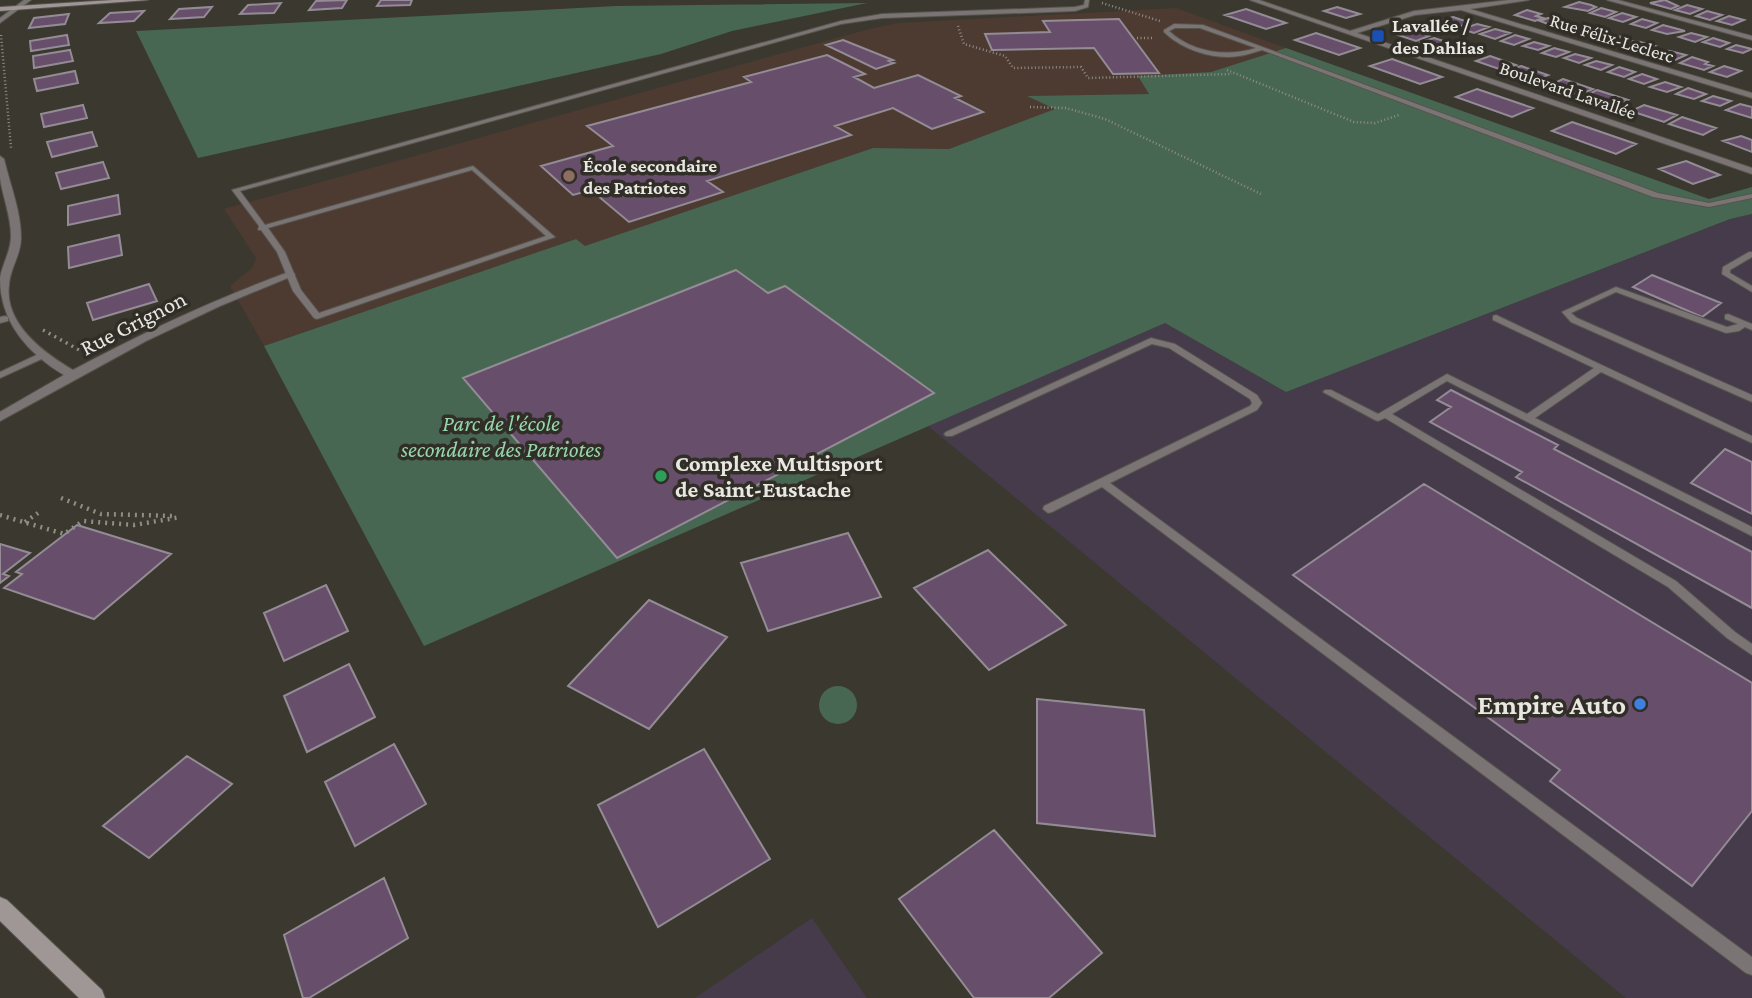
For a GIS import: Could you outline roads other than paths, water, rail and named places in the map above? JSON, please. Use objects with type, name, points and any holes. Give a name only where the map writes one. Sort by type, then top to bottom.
[{"type":"street","points":[[0,4],[88,0]]},
{"type":"street","points":[[0,9],[145,0]]},
{"type":"street","name":"Boulevard Lavallée","points":[[1253,0],[1752,171]]},
{"type":"street","points":[[1350,33],[1414,13],[1526,0]]},
{"type":"street","points":[[1611,0],[1752,38]]},
{"type":"street","points":[[0,21],[26,1]]},
{"type":"street","name":"Rue Félix-Leclerc","points":[[1464,9],[1752,96]]},
{"type":"street","points":[[0,159],[16,228],[16,248],[1,295],[3,320],[43,355],[75,376]]},
{"type":"street","name":"Rue Grignon","points":[[0,417],[226,300],[290,275]]},
{"type":"street","points":[[0,907],[94,998]]},
{"type":"lane","points":[[261,228],[473,168],[551,237],[317,316],[290,275],[281,252],[261,228],[236,190],[841,23],[882,16],[1074,9],[1086,6],[1087,1]]},
{"type":"lane","points":[[1261,49],[1240,55],[1213,53],[1173,37],[1166,31],[1174,26],[1201,26],[1656,195],[1709,205],[1752,196]]},
{"type":"lane","points":[[1752,254],[1726,269],[1726,274],[1752,290]]},
{"type":"lane","points":[[1748,326],[1726,330],[1616,289],[1566,313],[1574,320],[1751,398]]},
{"type":"lane","points":[[1728,317],[1748,326]]},
{"type":"lane","points":[[1496,318],[1752,440]]},
{"type":"lane","points":[[949,434],[1151,341],[1172,346],[1254,397],[1257,403],[1254,408],[1048,509]]},
{"type":"lane","points":[[1,374],[43,355]]},
{"type":"lane","points":[[1528,418],[1600,368]]},
{"type":"lane","points":[[1328,392],[1369,416],[1387,415],[1447,377],[1752,532]]},
{"type":"lane","points":[[1387,415],[1672,584],[1699,603],[1720,627],[1752,650]]},
{"type":"lane","points":[[1102,482],[1752,967]]},
{"type":"place","name":"Lavallée / des Dahlias","points":[[1378,36]]},
{"type":"place","name":"École secondaire des Patriotes","points":[[569,176]]},
{"type":"place","name":"Complexe Multisport de Saint-Eustache","points":[[661,476]]},
{"type":"place","name":"Empire Auto","points":[[1640,704]]},
{"type":"park label","name":"Parc de l'école secondaire des Patriotes","points":[[501,436]]}]
